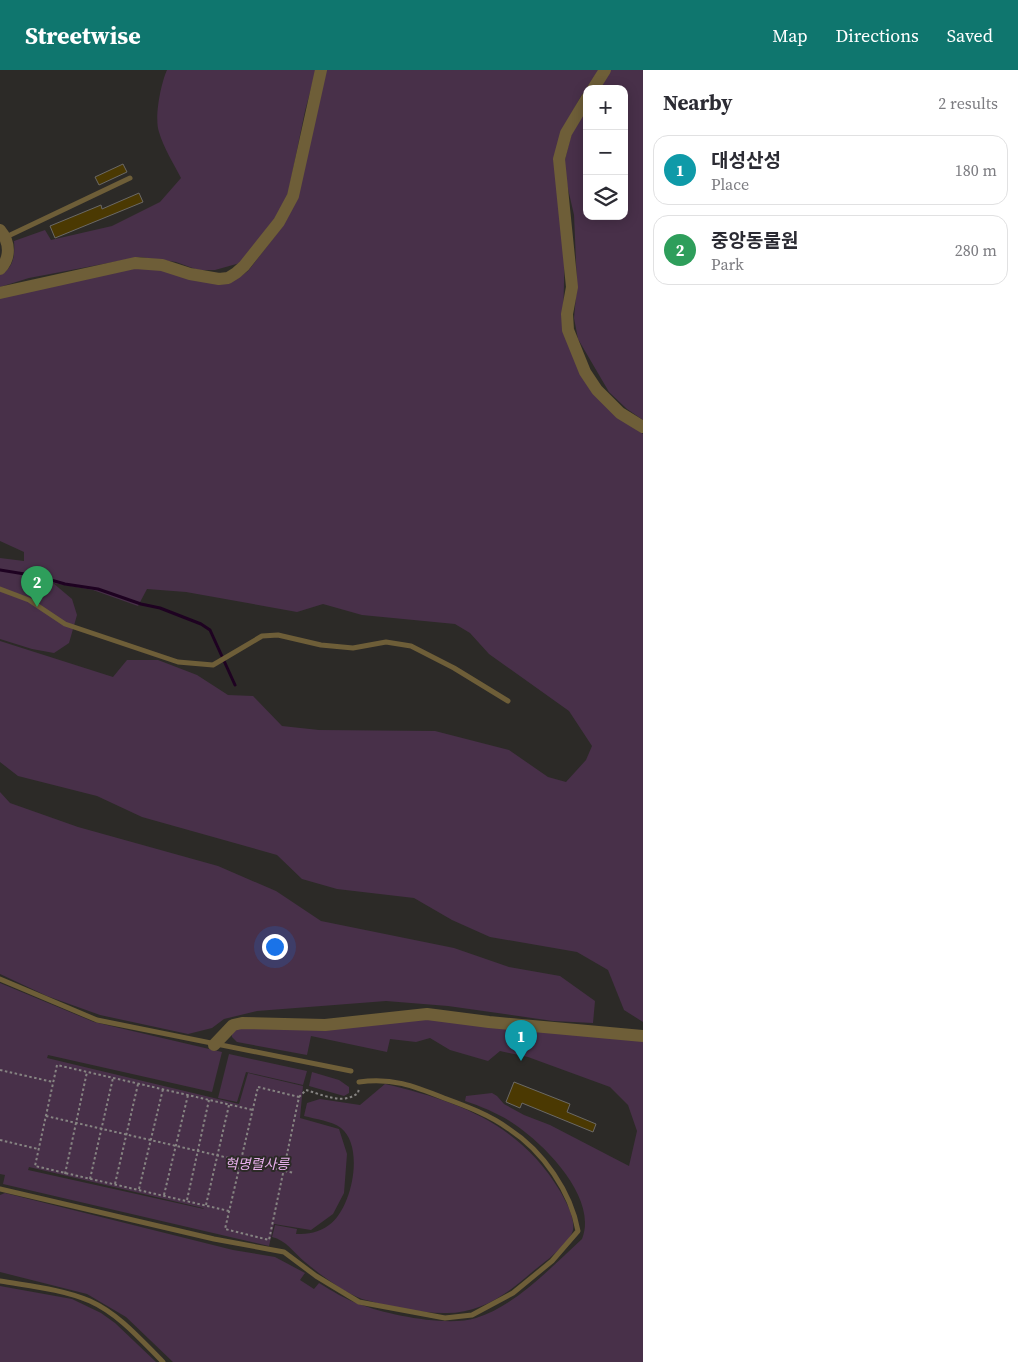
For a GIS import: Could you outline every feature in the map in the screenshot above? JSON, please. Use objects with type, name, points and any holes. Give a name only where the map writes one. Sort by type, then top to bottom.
[{"type":"street","points":[[0,293],[135,263],[162,265],[190,274],[219,279],[228,278],[236,273],[244,266],[279,222],[293,196],[321,70]]},
{"type":"street","points":[[595,85],[606,70]]},
{"type":"street","points":[[583,105],[566,133],[559,159],[572,287],[567,314],[568,330],[585,372],[597,390],[620,413],[643,427]]},
{"type":"street","points":[[0,269],[6,263],[8,251],[3,234]]},
{"type":"street","points":[[214,1044],[233,1025],[242,1023],[325,1025],[427,1014],[490,1022],[643,1036]]},
{"type":"lane","points":[[3,234],[130,178]]},
{"type":"lane","points":[[0,589],[29,600],[65,624],[168,659],[213,666],[262,636],[278,635],[321,644],[353,648],[386,642],[411,646],[454,668],[508,701]]},
{"type":"lane","points":[[0,979],[97,1020],[351,1071]]},
{"type":"lane","points":[[0,1189],[214,1239],[284,1252],[316,1276],[359,1302],[445,1318],[472,1315],[513,1293],[552,1261],[574,1238],[578,1231],[575,1216],[555,1177],[530,1147],[509,1128],[472,1108],[417,1088],[380,1079],[359,1082]]},
{"type":"lane","points":[[0,1280],[68,1293],[90,1301],[115,1316],[163,1362]]},
{"type":"path","points":[[230,1211],[35,1166],[53,1082],[57,1065],[253,1110]]},
{"type":"path","points":[[0,1070],[53,1082]]},
{"type":"path","points":[[65,1174],[87,1072]]},
{"type":"path","points":[[90,1179],[113,1078]]},
{"type":"path","points":[[300,1097],[258,1087],[225,1229],[269,1240],[300,1097],[306,1090],[340,1099],[351,1099],[358,1093],[359,1082]]},
{"type":"path","points":[[115,1185],[138,1084]]},
{"type":"path","points":[[139,1190],[163,1090]]},
{"type":"path","points":[[164,1196],[188,1095]]},
{"type":"path","points":[[186,1201],[209,1100]]},
{"type":"path","points":[[206,1205],[229,1105]]},
{"type":"path","points":[[46,1116],[294,1174]]},
{"type":"path","points":[[0,1140],[38,1149]]},
{"type":"green space","points":[[167,70],[316,70],[305,111],[288,194],[276,220],[240,263],[215,270],[198,270],[176,262],[140,257],[29,278],[0,287],[0,275],[8,269],[13,261],[14,241],[45,230],[51,240],[112,226],[160,202],[181,178],[163,144],[158,126],[159,101]]},
{"type":"green space","points":[[326,70],[600,70],[589,85],[583,85],[583,93],[561,133],[565,245],[563,321],[612,412],[643,434],[643,1022],[624,1010],[608,970],[577,952],[490,937],[452,920],[414,898],[337,889],[302,879],[277,855],[142,817],[97,796],[18,776],[0,762],[0,641],[113,677],[127,660],[158,660],[197,675],[228,695],[253,696],[282,726],[319,730],[435,731],[509,750],[548,777],[566,782],[586,760],[592,746],[569,711],[489,654],[470,633],[455,624],[362,615],[323,604],[297,612],[186,592],[147,589],[138,606],[93,590],[53,583],[72,599],[77,615],[69,643],[54,653],[32,649],[0,639],[0,558],[24,561],[24,552],[0,541],[0,298],[141,267],[241,276],[248,271],[282,227]]},
{"type":"green space","points":[[611,70],[643,70],[643,420],[627,409],[609,392],[578,339],[574,318],[577,285],[574,215],[563,167],[572,132],[583,114],[583,220],[628,220],[628,85],[601,85]]},
{"type":"green space","points":[[0,792],[10,803],[78,827],[218,866],[276,891],[321,921],[454,948],[509,967],[560,976],[595,1001],[593,1023],[553,1021],[448,1006],[386,1001],[257,1011],[224,1019],[212,1028],[188,1034],[100,1015],[47,996],[0,974]]},
{"type":"green space","name":"혁명렬사릉","points":[[0,983],[94,1022],[222,1052],[212,1092],[48,1055],[47,1058],[239,1104],[248,1073],[303,1086],[300,1118],[339,1129],[347,1154],[344,1193],[333,1214],[311,1230],[274,1224],[269,1246],[3,1184],[5,1175],[0,1174]],"holes":[[[29,1167],[204,1209],[28,1170]]]},
{"type":"green space","points":[[423,1018],[643,1040],[643,1362],[173,1362],[126,1317],[87,1294],[0,1272],[0,1195],[5,1193],[233,1250],[275,1257],[305,1273],[300,1280],[314,1289],[319,1283],[354,1302],[401,1316],[434,1320],[464,1320],[476,1318],[506,1304],[546,1273],[582,1239],[585,1224],[583,1207],[567,1175],[542,1147],[505,1118],[465,1101],[466,1096],[492,1093],[504,1104],[524,1115],[550,1125],[629,1166],[637,1131],[628,1105],[610,1087],[528,1057],[500,1051],[488,1061],[450,1050],[430,1038],[416,1042],[390,1039],[387,1052],[311,1036],[307,1055],[237,1042],[232,1037],[232,1031],[240,1027]]},
{"type":"green space","points":[[229,1054],[307,1071],[303,1085],[246,1072],[237,1102],[218,1098]]},
{"type":"green space","points":[[312,1072],[339,1080],[349,1087],[349,1093],[344,1096],[309,1086]]},
{"type":"green space","points":[[385,1084],[438,1098],[485,1119],[506,1132],[526,1148],[544,1168],[567,1205],[571,1215],[573,1230],[567,1241],[522,1281],[491,1302],[469,1310],[444,1313],[403,1309],[362,1299],[332,1283],[286,1244],[272,1237],[275,1225],[297,1229],[296,1234],[305,1234],[325,1228],[337,1217],[344,1206],[353,1178],[354,1163],[348,1137],[337,1126],[304,1116],[307,1103],[320,1099],[360,1105]]},
{"type":"green space","points":[[0,1286],[72,1299],[101,1313],[115,1323],[156,1362],[0,1362]]},
{"type":"building","points":[[123,164],[127,172],[99,185],[95,177]]},
{"type":"building","points":[[139,193],[143,202],[55,238],[50,226],[101,205],[102,209]]},
{"type":"building","points":[[514,1082],[570,1104],[567,1112],[596,1124],[593,1132],[522,1103],[520,1108],[506,1102]]},
{"type":"waterway","points":[[0,570],[98,589],[141,604],[160,608],[201,624],[210,630],[235,685]]},
{"type":"place","name":"중앙동물원","points":[[37,607]]},
{"type":"place","name":"대성산성","points":[[521,1061]]}]
